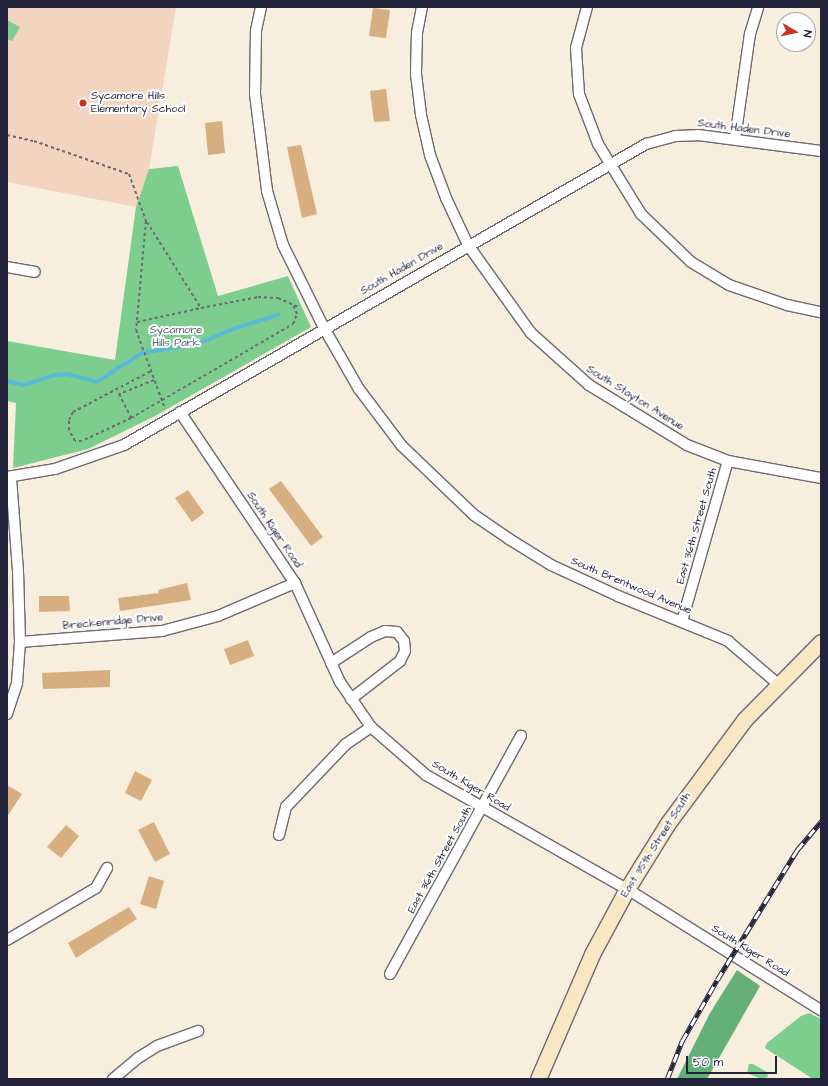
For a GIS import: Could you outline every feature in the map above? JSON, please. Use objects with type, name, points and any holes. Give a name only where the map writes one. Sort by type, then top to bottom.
[{"type":"main road","name":"East 35th Street South","points":[[538,1079],[586,967],[627,889],[705,770],[745,719],[821,642]]},
{"type":"street","name":"South Brentwood Avenue","points":[[261,7],[256,31],[255,94],[267,191],[284,245],[324,328],[359,389],[402,446],[474,515],[551,565],[618,596],[728,640],[778,684]]},
{"type":"street","name":"South Stayton Avenue","points":[[422,7],[417,32],[416,74],[421,115],[430,155],[446,198],[468,245],[531,333],[583,381],[642,419],[687,444],[728,461],[821,478]]},
{"type":"street","points":[[587,7],[576,48],[576,77],[585,116],[610,164],[641,214],[692,262],[729,285],[753,296],[821,312]]},
{"type":"street","points":[[734,139],[750,34],[758,7]]},
{"type":"street","name":"South Haden Drive","points":[[9,477],[55,469],[102,454],[124,445],[324,328],[646,144],[675,136],[698,134],[821,152]]},
{"type":"street","points":[[7,267],[35,272]]},
{"type":"street","name":"South Kiger Road","points":[[180,412],[295,582],[331,663],[351,699],[371,727],[426,774],[483,808],[627,889],[821,1010]]},
{"type":"street","name":"East 36th Street South","points":[[682,621],[728,461]]},
{"type":"street","points":[[7,714],[17,683],[20,642],[18,571],[9,477]]},
{"type":"street","name":"Breckenridge Drive","points":[[20,642],[162,631],[218,616],[295,582]]},
{"type":"street","points":[[331,663],[371,637],[385,631],[396,632],[404,641],[406,651],[400,661],[351,699]]},
{"type":"street","points":[[279,835],[286,807],[346,744],[371,727]]},
{"type":"street","name":"East 36th Street South","points":[[390,974],[483,808],[521,736]]},
{"type":"street","points":[[7,940],[96,888],[107,868]]},
{"type":"street","points":[[113,1079],[138,1058],[157,1046],[198,1031]]},
{"type":"path","points":[[7,135],[34,141],[129,174],[146,221],[201,308]]},
{"type":"path","points":[[146,221],[136,330],[166,410]]},
{"type":"path","points":[[137,322],[258,297],[278,298],[300,308]]},
{"type":"path","points":[[151,371],[73,412],[69,420],[68,430],[75,441],[82,441],[163,402],[293,324],[297,314],[293,305]]},
{"type":"path","points":[[131,418],[119,394],[154,380]]},
{"type":"shaded area","name":"Sycamore Hills Elementary School","points":[[7,7],[176,7],[149,169],[136,207],[7,182]]},
{"type":"green space","points":[[7,20],[20,27],[12,41],[7,39]]},
{"type":"green space","name":"Sycamore Hills Park","points":[[178,166],[218,296],[288,276],[311,327],[155,416],[88,449],[13,468],[16,403],[7,401],[7,341],[115,360],[136,207],[149,169]]},
{"type":"green space","points":[[737,970],[760,986],[707,1079],[677,1079],[710,1013]]},
{"type":"green space","points":[[809,1013],[821,1019],[821,1079],[813,1079],[765,1048],[767,1043],[801,1016]]},
{"type":"green space","points":[[749,1064],[753,1064],[767,1072],[768,1077],[761,1079],[747,1073]]},
{"type":"building","points":[[373,8],[390,10],[386,38],[369,36]]},
{"type":"building","points":[[386,89],[390,121],[374,122],[370,91]]},
{"type":"building","points":[[222,121],[225,153],[208,155],[205,123]]},
{"type":"building","points":[[301,145],[317,214],[302,218],[287,147]]},
{"type":"building","points":[[281,481],[323,537],[311,546],[269,489]]},
{"type":"building","points":[[188,490],[204,513],[192,522],[175,498]]},
{"type":"building","points":[[187,583],[191,600],[120,611],[118,598],[159,593],[158,590]]},
{"type":"building","points":[[39,596],[69,596],[70,611],[39,612]]},
{"type":"building","points":[[248,640],[254,656],[230,665],[224,649]]},
{"type":"building","points":[[110,670],[110,687],[43,689],[42,673]]},
{"type":"building","points":[[135,771],[152,780],[141,801],[125,793]]},
{"type":"building","points":[[7,785],[22,794],[7,817]]},
{"type":"building","points":[[154,822],[170,854],[155,862],[138,830]]},
{"type":"building","points":[[66,825],[79,836],[61,858],[47,847]]},
{"type":"building","points":[[149,876],[164,881],[156,909],[140,904]]},
{"type":"building","points":[[129,907],[137,919],[76,958],[68,943]]},
{"type":"waterway","points":[[147,352],[198,344],[233,329],[278,315]]},
{"type":"waterway","points":[[7,381],[24,385],[54,375],[68,374],[97,382],[142,353]]},
{"type":"railway","points":[[667,1079],[682,1041],[717,980],[797,850],[821,821]]},
{"type":"place","name":"Sycamore Hills Elementary School","points":[[83,103]]}]
